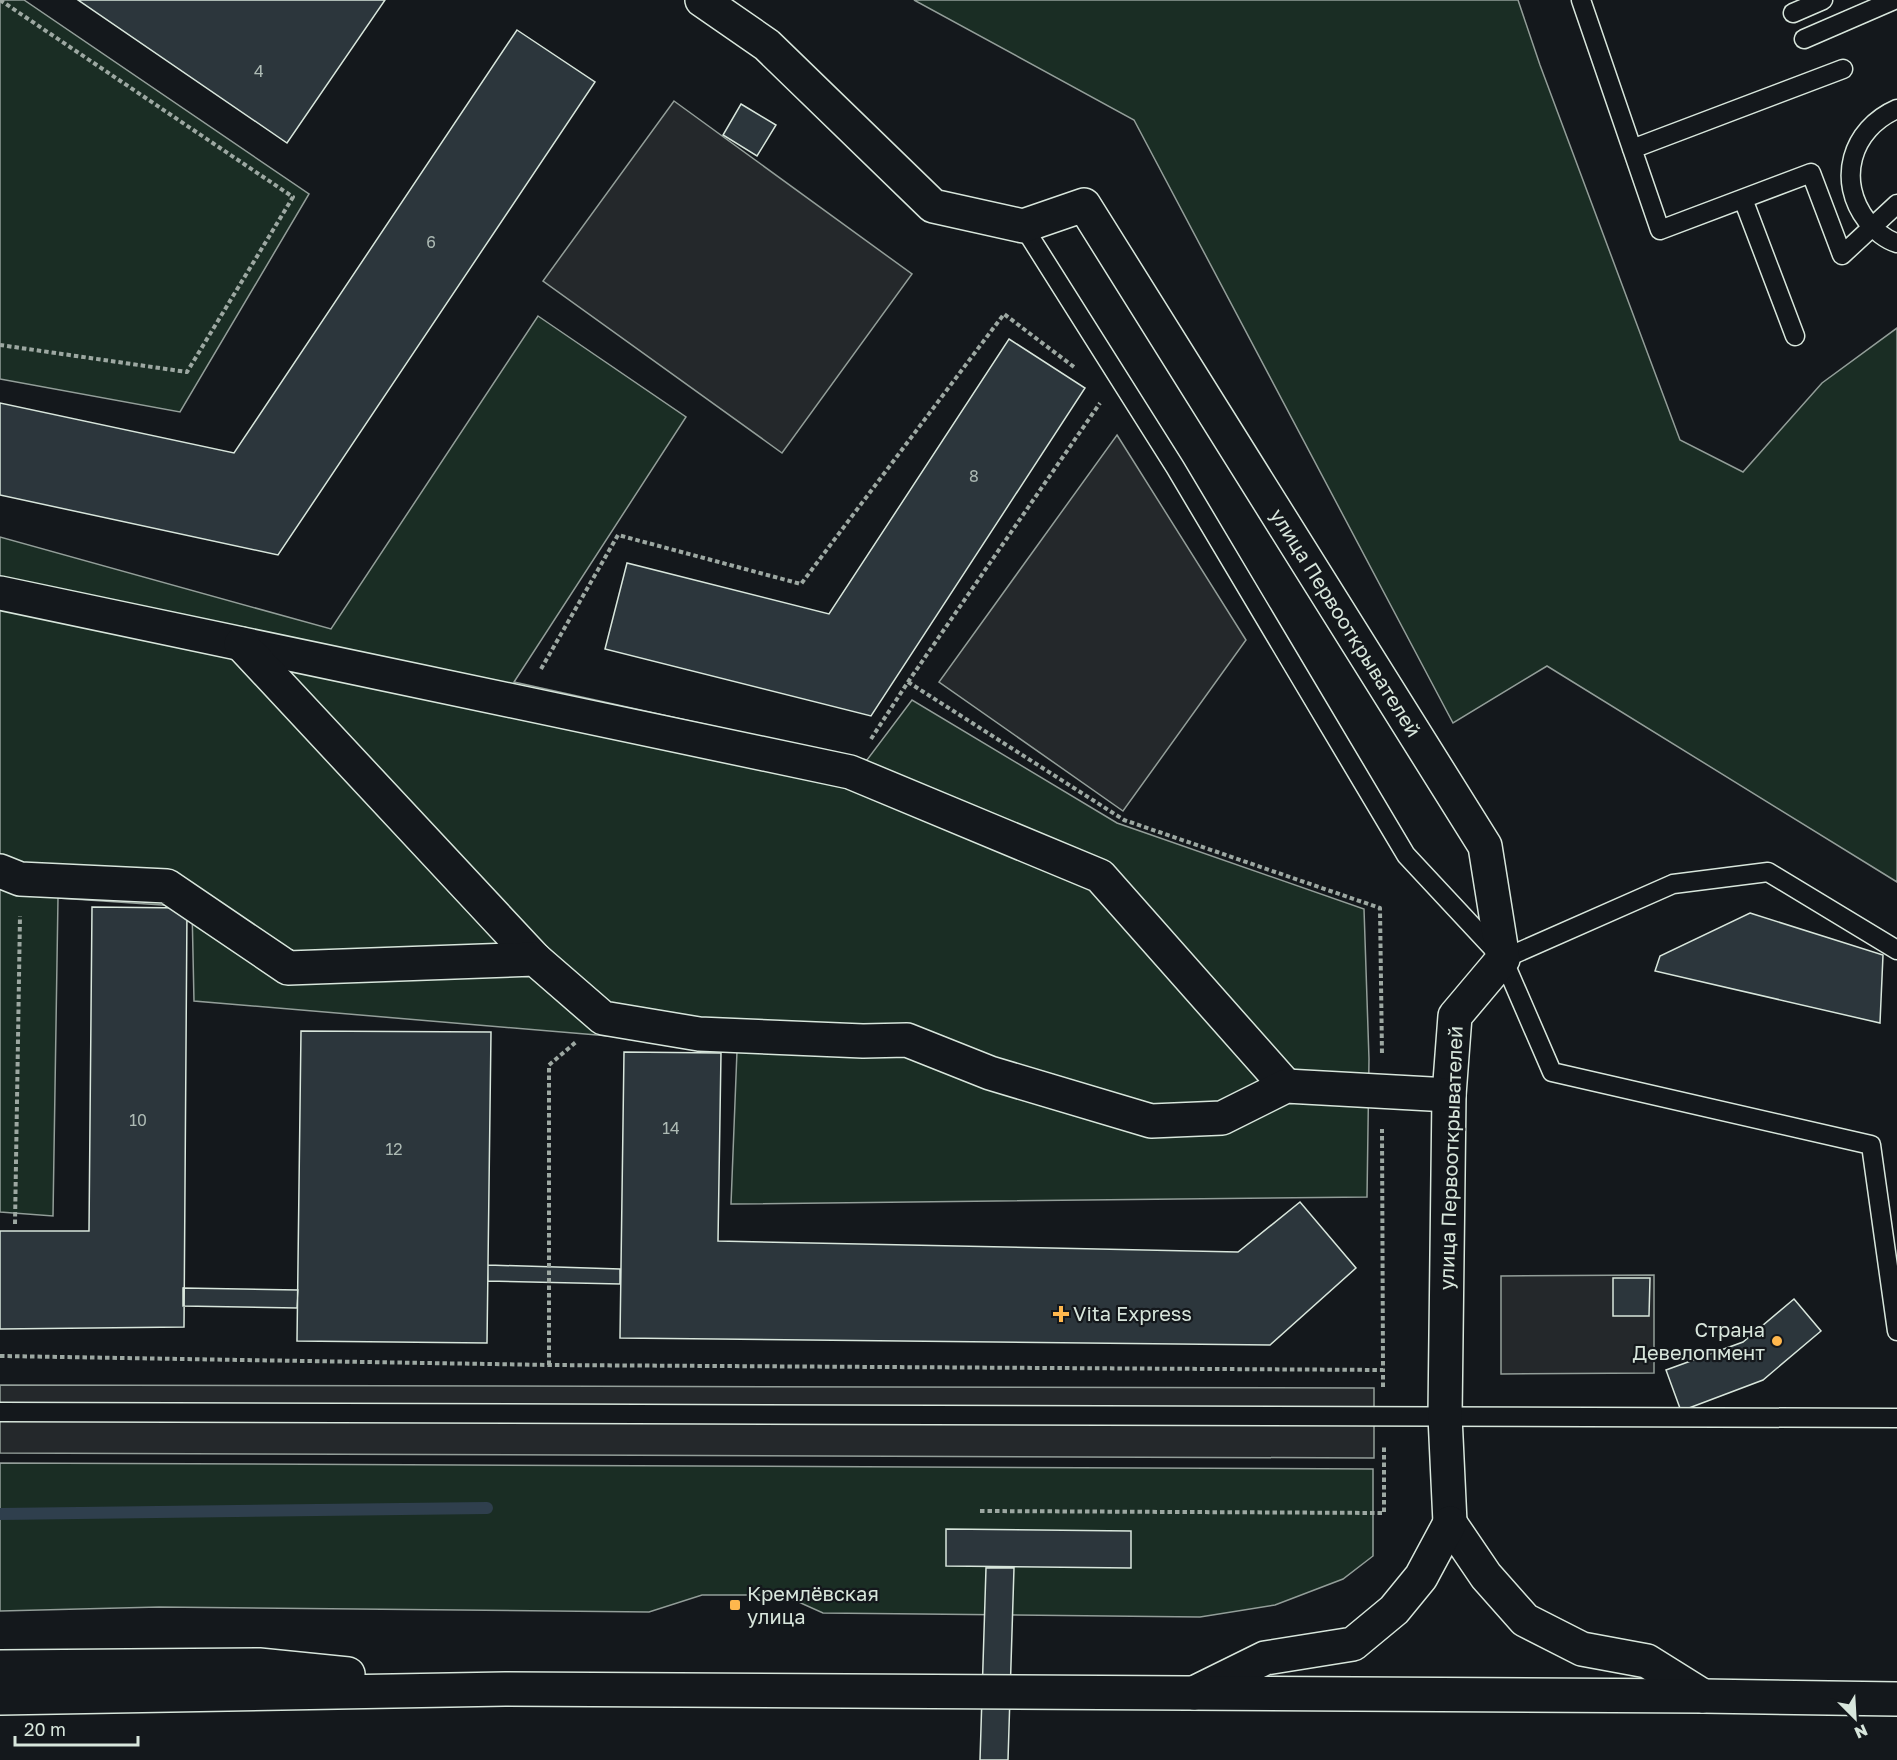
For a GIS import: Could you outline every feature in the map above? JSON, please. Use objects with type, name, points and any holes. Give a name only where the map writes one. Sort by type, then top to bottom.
[{"type":"main road","points":[[702,0],[767,45],[933,206],[1023,226]]},
{"type":"main road","name":"улица Первооткрывателей","points":[[1023,226],[1084,205],[1485,846],[1503,958],[1455,1016],[1449,1095],[1445,1416],[1450,1523]]},
{"type":"main road","points":[[0,593],[850,772],[1100,876],[1286,1086]]},
{"type":"main road","points":[[241,644],[535,959],[603,1018],[699,1034],[863,1041],[907,1040],[990,1073],[1151,1121],[1222,1118],[1286,1086],[1449,1095]]},
{"type":"main road","points":[[10,875],[167,886],[288,968],[535,959]]},
{"type":"main road","points":[[1194,1693],[1265,1658],[1353,1644],[1394,1610],[1421,1577],[1450,1523],[1486,1576],[1525,1620],[1582,1649],[1647,1662],[1703,1696]]},
{"type":"main road","points":[[0,1667],[259,1665],[505,1689]]},
{"type":"main road","points":[[0,1698],[505,1689],[1897,1699]]},
{"type":"lane","points":[[1581,0],[1660,230],[1811,173],[1842,255],[1897,204]]},
{"type":"lane","points":[[1793,13],[1823,0]]},
{"type":"lane","points":[[1804,39],[1894,0]]},
{"type":"lane","points":[[1632,148],[1843,69]]},
{"type":"lane","points":[[1897,109],[1875,121],[1860,139],[1852,161],[1851,185],[1858,209],[1871,227],[1897,243]]},
{"type":"lane","points":[[1743,198],[1796,336]]},
{"type":"lane","points":[[1023,226],[1174,466],[1406,855],[1503,958],[1552,1072],[1871,1145],[1897,1331]]},
{"type":"lane","points":[[1503,958],[1673,884],[1768,872],[1897,950]]},
{"type":"lane","points":[[0,1412],[1897,1418]]},
{"type":"path","points":[[0,0],[293,197],[188,372],[0,345]]},
{"type":"path","points":[[521,703],[618,535],[801,584],[1004,314],[1079,371]]},
{"type":"path","points":[[850,772],[908,682],[1101,402]]},
{"type":"path","points":[[908,682],[1124,820],[1380,908],[1384,1513],[980,1511]]},
{"type":"path","points":[[10,875],[15,1224]]},
{"type":"path","points":[[549,1365],[549,1065],[603,1018]]},
{"type":"path","points":[[0,1356],[549,1365],[1383,1370]]},
{"type":"green space","points":[[0,0],[24,0],[309,194],[180,412],[0,379]]},
{"type":"green space","points":[[914,0],[1518,0],[1540,65],[1680,440],[1743,472],[1822,383],[1897,328],[1897,882],[1547,666],[1453,723],[1134,120]]},
{"type":"green space","points":[[538,316],[686,417],[514,682],[867,760],[912,700],[1117,823],[1364,909],[1369,1059],[1367,1197],[731,1204],[737,1051],[609,1036],[194,1001],[192,907],[58,898],[53,1216],[0,1212],[0,537],[331,629]]},
{"type":"green space","points":[[0,1463],[1373,1469],[1373,1556],[1343,1579],[1275,1605],[1200,1617],[823,1613],[783,1595],[702,1595],[649,1612],[159,1607],[0,1611]]},
{"type":"shaded area","points":[[674,101],[912,274],[782,453],[543,281]]},
{"type":"shaded area","points":[[1117,435],[1246,640],[1123,811],[939,682]]},
{"type":"shaded area","points":[[1654,1275],[1654,1373],[1501,1374],[1501,1276]]},
{"type":"shaded area","points":[[0,1385],[1374,1388],[1374,1458],[0,1453]]},
{"type":"building","points":[[78,0],[385,0],[287,143]]},
{"type":"building","points":[[517,30],[595,82],[278,555],[0,495],[0,403],[234,453]]},
{"type":"building","points":[[741,104],[776,125],[757,156],[723,135]]},
{"type":"building","points":[[1009,339],[1085,388],[871,716],[605,649],[627,563],[829,614]]},
{"type":"building","points":[[92,907],[187,908],[184,1327],[0,1329],[0,1231],[89,1231]]},
{"type":"building","points":[[1750,913],[1883,955],[1880,1023],[1655,971],[1660,956]]},
{"type":"building","points":[[301,1031],[491,1032],[487,1343],[297,1341]]},
{"type":"building","points":[[624,1052],[721,1053],[718,1241],[1238,1252],[1300,1202],[1356,1268],[1270,1345],[620,1338]]},
{"type":"building","points":[[488,1265],[620,1269],[620,1284],[488,1281]]},
{"type":"building","points":[[1613,1278],[1650,1278],[1649,1316],[1613,1316]]},
{"type":"building","points":[[183,1288],[298,1290],[297,1308],[183,1306]]},
{"type":"building","points":[[1794,1299],[1821,1331],[1763,1380],[1681,1411],[1666,1370],[1743,1342]]},
{"type":"building","points":[[946,1529],[1131,1531],[1131,1568],[946,1566]]},
{"type":"building","points":[[986,1568],[1014,1568],[1008,1760],[980,1760]]},
{"type":"waterway","points":[[0,1514],[487,1508]]},
{"type":"place","name":"Vita Express","points":[[1061,1314]]},
{"type":"place","name":"Страна Девелопмент","points":[[1777,1341]]},
{"type":"place","name":"Кремлёвская улица","points":[[735,1605]]}]
